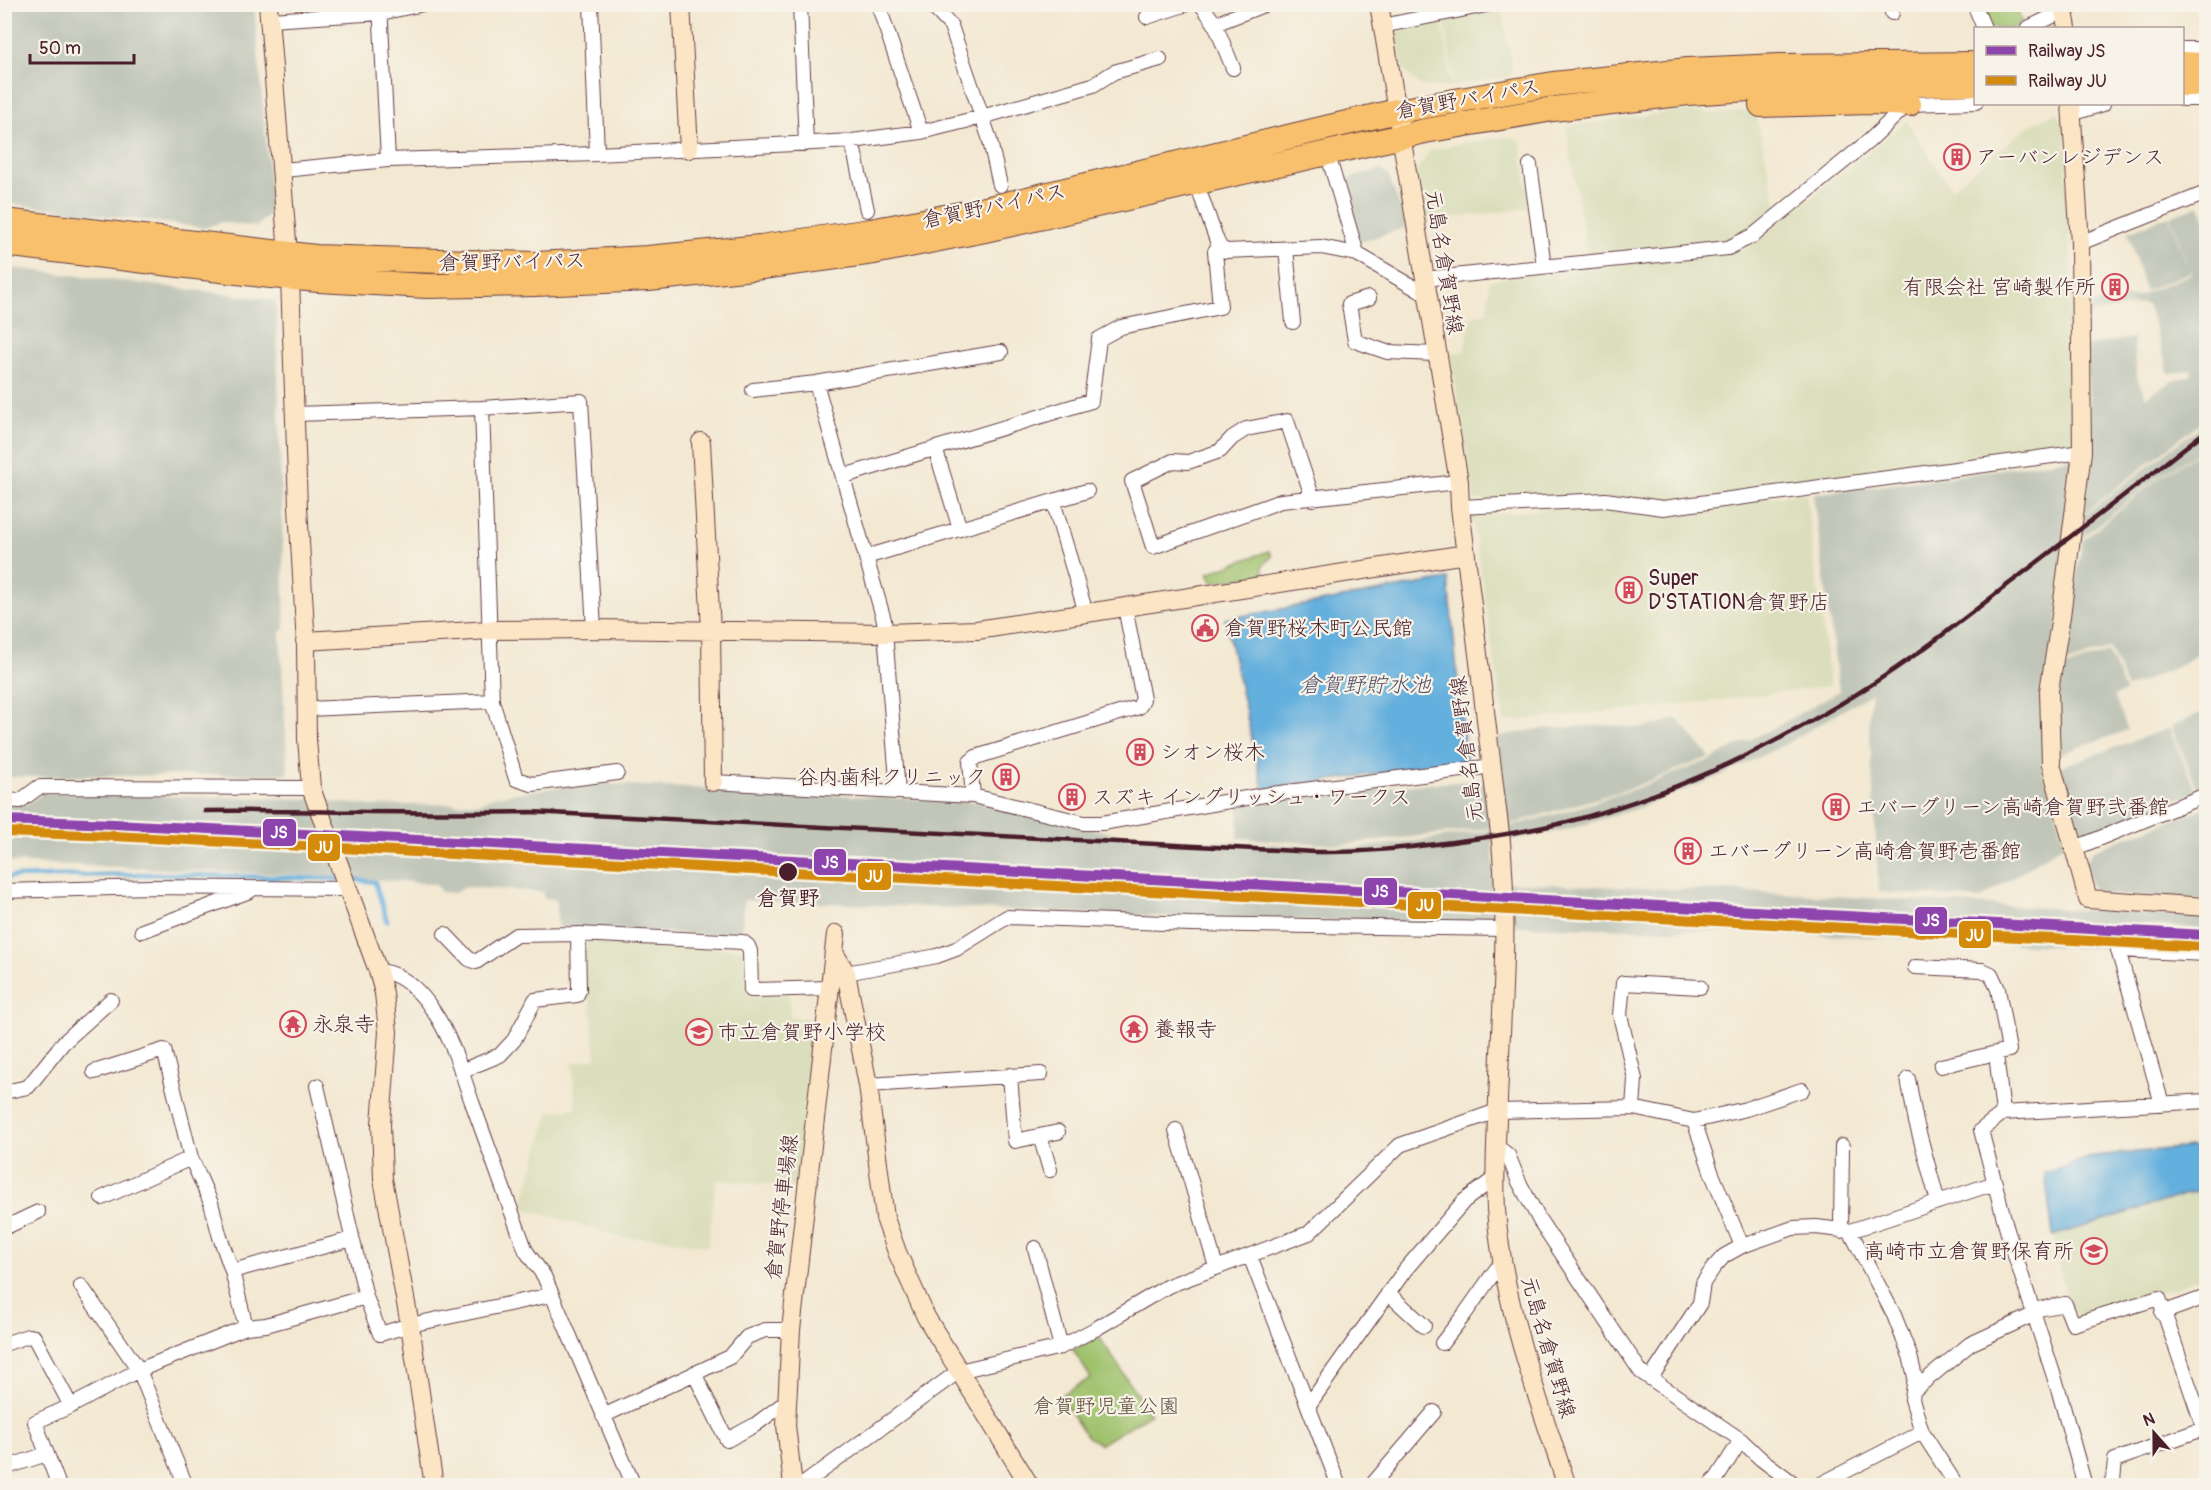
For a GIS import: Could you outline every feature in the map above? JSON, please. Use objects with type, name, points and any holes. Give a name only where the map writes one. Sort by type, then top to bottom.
[{"type":"highway","points":[[1913,100],[1712,106],[1688,81],[1720,52],[1872,49],[1974,51]]},
{"type":"highway","name":"倉賀野バイパス","points":[[4,221],[289,267],[427,286],[649,279],[874,252],[985,230],[1401,136],[1552,109],[1688,81],[1779,66],[1974,64]]},
{"type":"highway","points":[[2184,64],[2206,65]]},
{"type":"highway","name":"倉賀野バイパス","points":[[4,244],[289,267],[426,262],[536,264],[648,258],[760,247],[871,231],[981,210],[1397,111],[1553,84],[1688,81],[1779,87],[1974,84]]},
{"type":"highway","points":[[2184,84],[2206,84]]},
{"type":"street","points":[[423,4],[381,9],[269,12],[289,267],[311,788],[349,889],[384,993],[388,1032],[381,1124],[383,1179],[410,1325],[434,1485]]},
{"type":"street","points":[[591,4],[597,154]]},
{"type":"street","points":[[681,4],[689,149]]},
{"type":"street","points":[[800,4],[806,144]]},
{"type":"street","points":[[878,4],[921,132]]},
{"type":"street","points":[[930,4],[951,26],[982,117],[1000,185]]},
{"type":"street","points":[[1147,17],[1187,4]]},
{"type":"street","points":[[1201,4],[1215,24],[1233,68]]},
{"type":"street","points":[[1215,24],[1266,4]]},
{"type":"street","name":"元島名倉賀野線","points":[[1379,4],[1459,482],[1460,507],[1493,766],[1504,882],[1505,929],[1495,1145],[1495,1178],[1502,1261],[1517,1334],[1566,1485]]},
{"type":"street","points":[[1382,26],[1491,4]]},
{"type":"street","points":[[1974,4],[1984,27]]},
{"type":"street","points":[[381,9],[388,160]]},
{"type":"street","points":[[2031,27],[2070,15]]},
{"type":"street","points":[[2184,50],[2206,50]]},
{"type":"street","points":[[282,170],[388,160],[597,154],[852,141],[921,132],[982,117],[1093,86],[1114,72],[1160,58]]},
{"type":"street","points":[[2184,99],[2206,99]]},
{"type":"street","points":[[1196,182],[1220,247],[1226,251],[1321,247],[1357,254],[1425,287],[1544,266],[1692,247],[1728,248],[1754,235],[1870,140],[1913,100],[1974,102]]},
{"type":"street","points":[[2097,105],[2071,109],[2080,243],[2082,452],[2049,691],[2051,764],[2088,900],[2206,907]]},
{"type":"street","points":[[852,141],[867,210]]},
{"type":"street","points":[[1330,162],[1357,254]]},
{"type":"street","points":[[1530,165],[1544,266]]},
{"type":"street","points":[[2080,243],[2206,192]]},
{"type":"street","points":[[844,476],[1091,401],[1099,339],[1121,327],[1220,307],[1215,251],[1220,247]]},
{"type":"street","points":[[1286,249],[1293,321]]},
{"type":"street","points":[[1369,298],[1349,304],[1354,341],[1387,352],[1436,354]]},
{"type":"street","points":[[753,390],[816,383],[1001,352]]},
{"type":"street","points":[[816,383],[884,620],[898,792]]},
{"type":"street","points":[[295,414],[482,408],[581,401],[594,629]]},
{"type":"street","points":[[482,408],[492,701],[516,779],[532,784],[617,773]]},
{"type":"street","points":[[1313,499],[1287,421],[1246,429],[1232,438],[1220,451],[1188,462],[1173,461],[1132,481],[1153,547],[1281,501],[1313,499],[1459,482]]},
{"type":"street","points":[[702,442],[711,632],[713,782],[973,796],[1084,823],[1102,823],[1264,795],[1493,766]]},
{"type":"street","points":[[935,448],[960,529]]},
{"type":"street","points":[[1460,507],[1605,500],[1663,508],[2082,452]]},
{"type":"street","points":[[866,557],[1087,491]]},
{"type":"street","points":[[1053,501],[1086,613]]},
{"type":"street","points":[[305,641],[490,630],[885,633],[977,630],[1466,554]]},
{"type":"street","points":[[973,796],[970,762],[976,757],[1139,707],[1143,699],[1125,607]]},
{"type":"street","points":[[307,709],[492,701]]},
{"type":"street","points":[[4,800],[20,801],[39,787],[311,788]]},
{"type":"street","points":[[2073,849],[2206,795]]},
{"type":"street","points":[[4,891],[150,888],[349,889]]},
{"type":"street","points":[[142,932],[258,889]]},
{"type":"street","points":[[846,974],[937,956],[956,949],[1007,917],[1505,929]]},
{"type":"street","points":[[445,934],[476,962],[516,935],[578,934],[743,942],[750,951],[751,990],[831,988]]},
{"type":"street","points":[[461,1071],[500,1055],[514,1040],[535,1000],[577,995],[579,990],[578,934]]},
{"type":"street","name":"倉賀野停車場線","points":[[793,1485],[786,1425],[791,1330],[836,934]]},
{"type":"street","points":[[2162,1104],[2118,950],[2206,954]]},
{"type":"street","points":[[835,954],[846,974],[868,1085],[885,1218],[912,1289],[926,1317],[1030,1485]]},
{"type":"street","points":[[1915,967],[1982,970],[1991,975],[1998,989],[2009,1050],[1941,1066]]},
{"type":"street","points":[[378,971],[387,971],[399,976],[427,1002],[440,1021],[461,1071],[526,1251],[544,1276],[634,1485]]},
{"type":"street","points":[[1633,1107],[1635,1079],[1620,1015],[1623,983],[1700,987]]},
{"type":"street","points":[[4,1092],[28,1087],[63,1043],[111,1000]]},
{"type":"street","points":[[94,1072],[164,1050],[191,1158],[211,1203],[232,1271],[246,1328]]},
{"type":"street","points":[[1996,1054],[2003,1113]]},
{"type":"street","points":[[868,1085],[1041,1074]]},
{"type":"street","points":[[1010,1076],[1015,1141],[1058,1132]]},
{"type":"street","points":[[1908,1079],[1916,1122],[1938,1202]]},
{"type":"street","points":[[317,1086],[366,1297],[380,1334],[410,1325],[551,1295]]},
{"type":"street","points":[[801,1485],[903,1414],[959,1371],[1061,1347],[1167,1286],[1309,1233],[1400,1145],[1497,1111],[1633,1107],[1694,1121],[1746,1109],[1802,1090]]},
{"type":"street","points":[[2085,1485],[2034,1312],[2007,1230],[1981,1130],[2003,1113],[2206,1101]]},
{"type":"street","points":[[1694,1121],[1712,1174],[1742,1246]]},
{"type":"street","points":[[1176,1130],[1216,1267]]},
{"type":"street","points":[[1040,1136],[1050,1170]]},
{"type":"street","points":[[1495,1145],[1508,1155],[1519,1182],[1540,1221],[1641,1372],[1741,1440],[1761,1459],[1797,1485]]},
{"type":"street","points":[[1842,1146],[1845,1231],[1894,1315],[1914,1368],[1912,1399],[1922,1432],[1957,1485]]},
{"type":"street","points":[[102,1198],[191,1158]]},
{"type":"street","points":[[1308,1406],[1405,1270],[1464,1201],[1495,1178]]},
{"type":"street","points":[[1651,1378],[1700,1303],[1703,1283],[1724,1256],[1742,1246],[1793,1228],[1816,1227],[1845,1231],[1995,1183]]},
{"type":"street","points":[[4,1228],[38,1212]]},
{"type":"street","points":[[232,1271],[352,1239]]},
{"type":"street","points":[[1035,1248],[1061,1347]]},
{"type":"street","points":[[1250,1256],[1339,1485]]},
{"type":"street","points":[[1442,1343],[1502,1261]]},
{"type":"street","points":[[81,1286],[139,1370],[183,1485]]},
{"type":"street","points":[[1388,1293],[1424,1326]]},
{"type":"street","points":[[59,1485],[35,1422],[139,1370],[246,1328],[266,1325],[366,1297]]},
{"type":"street","points":[[2162,1312],[2206,1297]]},
{"type":"street","points":[[1914,1390],[1970,1344],[2034,1312],[2065,1304],[2073,1324],[2159,1298],[2162,1312],[2205,1429],[2115,1460],[2113,1480],[2109,1485]]},
{"type":"street","points":[[603,1416],[730,1357],[747,1337],[765,1330],[791,1330]]},
{"type":"street","points":[[4,1344],[28,1336],[34,1337],[71,1406]]},
{"type":"street","points":[[694,1373],[727,1440],[754,1425],[787,1401]]},
{"type":"street","points":[[1371,1485],[1434,1412]]},
{"type":"street","points":[[1817,1485],[1922,1432]]},
{"type":"street","points":[[1709,1485],[1717,1478],[1741,1440]]},
{"type":"street","points":[[4,1468],[47,1454]]},
{"type":"shaded area","points":[[5,4],[254,5],[272,210],[256,227],[221,222],[205,228],[5,203]]},
{"type":"shaded area","points":[[1501,6],[1511,58],[1512,76],[1454,86],[1444,19]]},
{"type":"shaded area","points":[[1442,20],[1452,87],[1421,86],[1403,69],[1394,31]]},
{"type":"shaded area","points":[[1680,111],[1709,114],[1755,111],[1777,206],[1748,232],[1725,240],[1587,255],[1566,126]]},
{"type":"shaded area","points":[[2056,113],[2065,122],[2079,443],[2071,449],[1664,505],[1474,500],[1449,354],[1464,352],[1472,316],[1488,311],[1489,280],[1747,248],[1907,121],[1951,189],[2030,125]]},
{"type":"shaded area","points":[[1508,137],[1520,140],[1531,208],[1421,222],[1414,174],[1430,151],[1452,145]]},
{"type":"shaded area","points":[[1382,169],[1388,175],[1408,227],[1357,243],[1340,181]]},
{"type":"shaded area","points":[[2200,205],[2206,221],[2206,367],[2202,367],[2206,378],[2206,418],[2083,514],[2091,451],[2087,346],[2133,338],[2137,378],[2146,397],[2172,381],[2192,375],[2191,369],[2169,374],[2148,306],[2143,304],[2088,314],[2088,305],[2143,295],[2191,274],[2170,216]]},
{"type":"shaded area","points":[[2169,216],[2190,272],[2145,291],[2128,232]]},
{"type":"shaded area","points":[[5,267],[276,300],[285,629],[280,631],[288,774],[5,777]]},
{"type":"shaded area","points":[[2206,422],[2206,448],[2157,477],[2070,547],[2043,715],[2044,774],[2052,792],[2064,844],[1980,899],[1879,892],[1869,718],[1872,693],[1784,745],[1715,778],[1638,808],[1569,829],[1492,844],[1496,882],[1775,893],[2206,917],[2206,929],[2115,923],[2112,949],[1775,933],[1158,916],[744,900],[741,936],[558,927],[555,899],[543,898],[543,892],[464,887],[455,893],[441,892],[435,884],[345,877],[5,862],[4,803],[27,804],[43,793],[303,799],[374,806],[480,803],[496,796],[587,783],[978,802],[1127,837],[1353,848],[1499,829],[1564,812],[1632,790],[1710,760],[1839,691],[1813,494],[2076,458],[2074,523]]},
{"type":"shaded area","points":[[2206,449],[2206,647],[2181,665],[2127,688],[2110,648],[2059,666],[2083,540],[2158,478]]},
{"type":"shaded area","points":[[1806,493],[1830,686],[1679,705],[1504,722],[1472,516],[1569,507],[1587,511],[1621,507],[1628,512]]},
{"type":"shaded area","points":[[2108,652],[2126,692],[2114,696],[2128,730],[2060,754],[2054,714],[2060,670]]},
{"type":"shaded area","points":[[2206,711],[2206,787],[2198,790],[2171,726]]},
{"type":"shaded area","points":[[1677,719],[1710,757],[1628,789],[1508,825],[1496,737],[1538,729],[1606,725],[1642,728]]},
{"type":"shaded area","points":[[2169,728],[2196,792],[2088,835],[2075,826],[2060,767]]},
{"type":"shaded area","points":[[1487,780],[1493,828],[1341,845],[1238,838],[1239,805],[1357,789]]},
{"type":"shaded area","points":[[2206,807],[2206,901],[2099,894],[2091,885],[2085,863],[2092,851]]},
{"type":"shaded area","points":[[586,940],[744,949],[748,995],[789,994],[790,1017],[814,1019],[796,1187],[716,1180],[708,1246],[660,1238],[622,1238],[526,1209],[523,1204],[549,1112],[576,1108],[572,1063],[596,1058],[590,1000],[587,1000],[582,943]]},
{"type":"shaded area","points":[[2206,1189],[2206,1275],[2162,1292],[2077,1316],[2067,1299],[2053,1236]]},
{"type":"green space","points":[[1979,5],[2016,5],[2022,22],[2014,27],[1988,27]]},
{"type":"green space","points":[[1269,551],[1272,556],[1262,567],[1265,575],[1212,582],[1208,573]]},
{"type":"green space","name":"倉賀野児童公園","points":[[1098,1335],[1150,1414],[1101,1444],[1087,1437],[1059,1396],[1091,1378],[1073,1350]]},
{"type":"water","name":"倉賀野貯水池","points":[[1448,579],[1466,762],[1263,789],[1225,619]]},
{"type":"water","points":[[2191,1147],[2206,1151],[2206,1188],[2053,1236],[2045,1173],[2094,1156]]},
{"type":"waterway","points":[[4,880],[11,877],[150,874],[338,879]]},
{"type":"waterway","points":[[350,879],[375,882],[387,921]]},
{"type":"railway","points":[[205,811],[531,812],[1315,852],[1401,848],[1524,831],[1567,822],[1670,789],[1769,744],[1832,709],[1900,666],[1943,635],[2206,431]]},
{"type":"railway","points":[[1523,900],[1628,912]]},
{"type":"rail line","name":"JS","points":[[4,820],[2206,935]]},
{"type":"rail line","name":"JU","points":[[4,832],[2205,947]]},
{"type":"place","name":"アーバンレジデンス","points":[[1957,157]]},
{"type":"place","name":"有限会社 宮崎製作所","points":[[2115,287]]},
{"type":"place","name":"Super D'STATION倉賀野店","points":[[1629,590]]},
{"type":"place","name":"倉賀野桜木町公民館","points":[[1205,628]]},
{"type":"place","name":"シオン桜木","points":[[1140,752]]},
{"type":"place","name":"谷内歯科クリニック","points":[[1006,777]]},
{"type":"place","name":"スズキ イングリッシュ・ワークス","points":[[1072,797]]},
{"type":"place","name":"エバーグリーン高崎倉賀野弐番館","points":[[1836,807]]},
{"type":"place","name":"エバーグリーン高崎倉賀野壱番館","points":[[1688,851]]},
{"type":"place","name":"倉賀野","points":[[788,872]]},
{"type":"place","name":"永泉寺","points":[[293,1024]]},
{"type":"place","name":"養報寺","points":[[1134,1029]]},
{"type":"place","name":"市立倉賀野小学校","points":[[699,1032]]},
{"type":"place","name":"高崎市立倉賀野保育所","points":[[2094,1251]]}]
